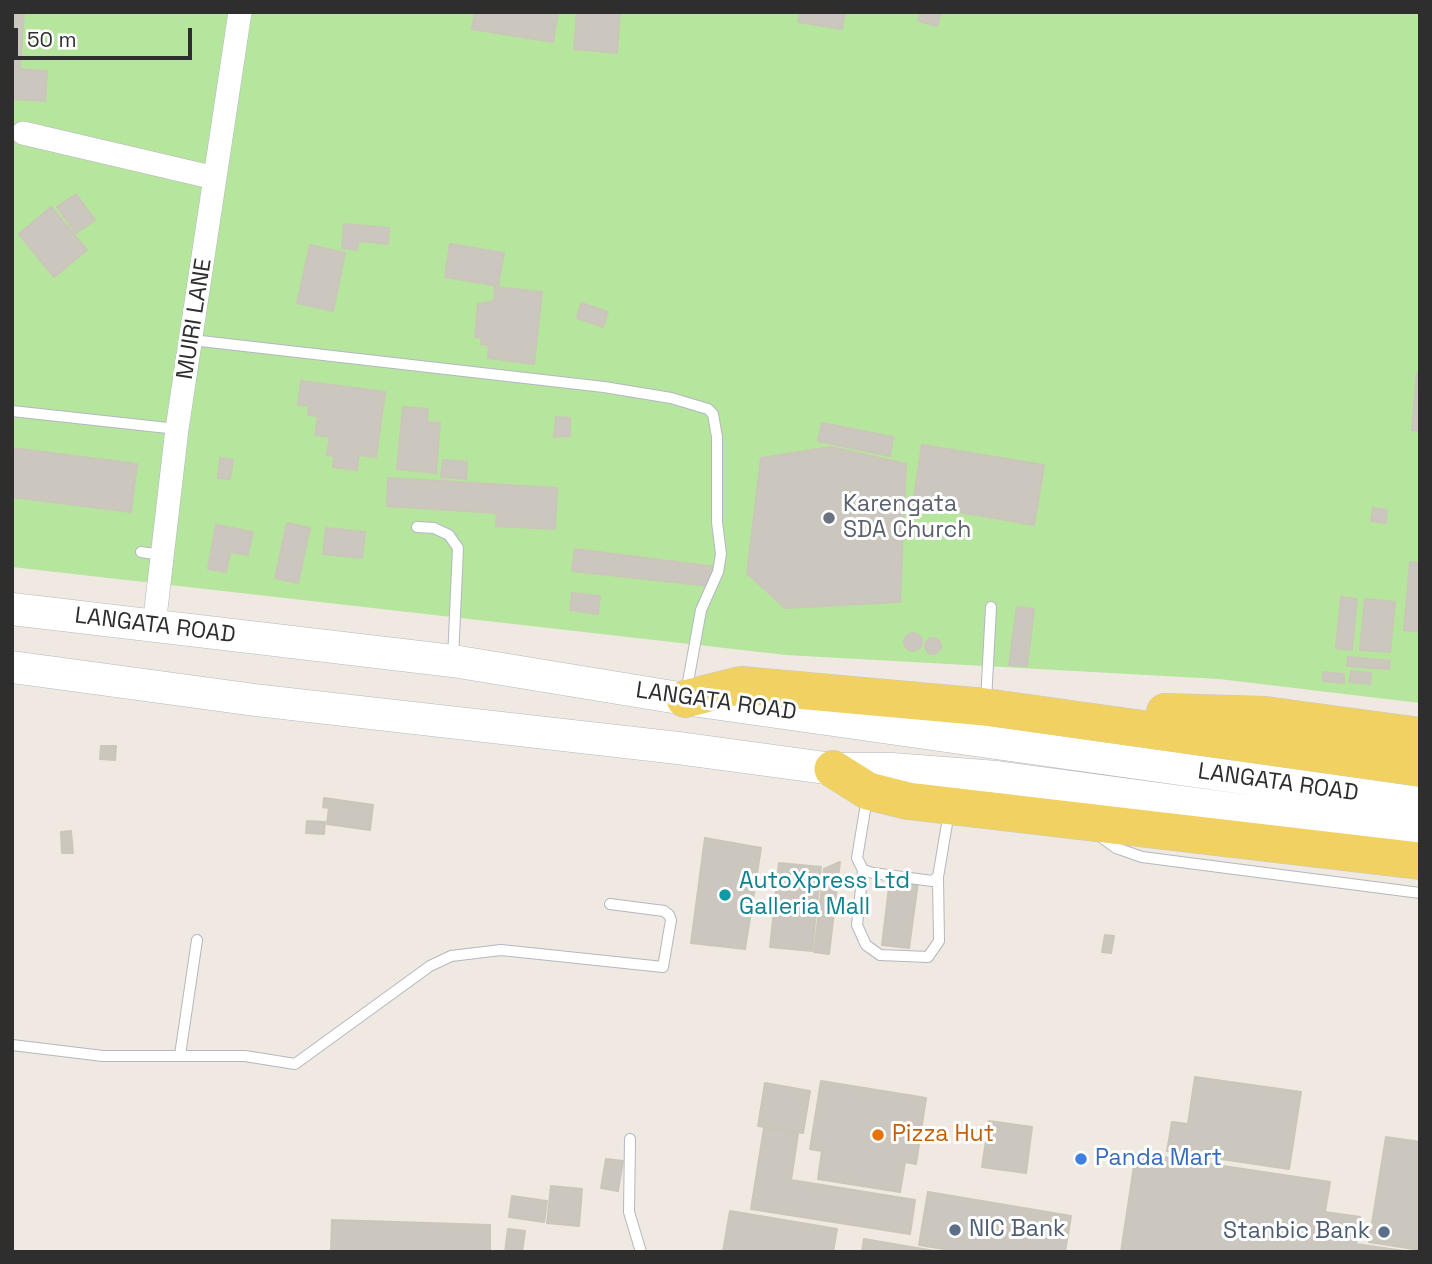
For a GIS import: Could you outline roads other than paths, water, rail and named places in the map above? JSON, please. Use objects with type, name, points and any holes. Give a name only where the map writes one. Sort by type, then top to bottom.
[{"type":"main road","name":"LANGATA ROAD","points":[[12,609],[453,661],[685,699],[1420,803]]},
{"type":"main road","name":"LANGATA ROAD","points":[[12,667],[254,700],[664,746],[833,769],[892,769],[997,777],[1420,834]]},
{"type":"main road","points":[[685,699],[741,685],[985,707],[1420,768]]},
{"type":"main road","points":[[985,707],[1265,715],[1420,736]]},
{"type":"main road","points":[[833,769],[868,791],[908,801],[1420,861]]},
{"type":"street","name":"MUIRI LANE","points":[[153,626],[164,555],[177,429],[240,12]]},
{"type":"street","points":[[23,134],[215,177]]},
{"type":"lane","points":[[192,340],[604,387],[671,398],[708,409],[713,414],[717,437],[717,522],[721,554],[718,572],[701,610],[685,699]]},
{"type":"lane","points":[[12,411],[177,429]]},
{"type":"lane","points":[[417,527],[434,528],[449,535],[458,548],[453,661]]},
{"type":"lane","points":[[141,552],[164,555]]},
{"type":"lane","points":[[985,707],[991,607]]},
{"type":"lane","points":[[868,791],[857,858],[863,870],[858,925],[866,945],[880,955],[928,957],[939,941],[938,877],[950,806]]},
{"type":"lane","points":[[1091,823],[1099,836],[1116,848],[1142,857],[1420,892]]},
{"type":"lane","points":[[863,870],[932,881],[938,877]]},
{"type":"lane","points":[[12,1045],[103,1056],[245,1056],[295,1064],[430,966],[471,952],[501,950],[663,967],[671,920],[669,915],[664,911],[610,904]]},
{"type":"lane","points":[[180,1055],[197,940]]},
{"type":"lane","points":[[630,1139],[629,1212],[641,1252]]},
{"type":"place","name":"Karengata SDA Church","points":[[829,518]]},
{"type":"place","name":"AutoXpress Ltd Galleria Mall","points":[[725,895]]},
{"type":"place","name":"Pizza Hut","points":[[878,1135]]},
{"type":"place","name":"Panda Mart","points":[[1081,1159]]},
{"type":"place","name":"NIC Bank","points":[[955,1230]]},
{"type":"place","name":"Stanbic Bank","points":[[1384,1232]]}]
